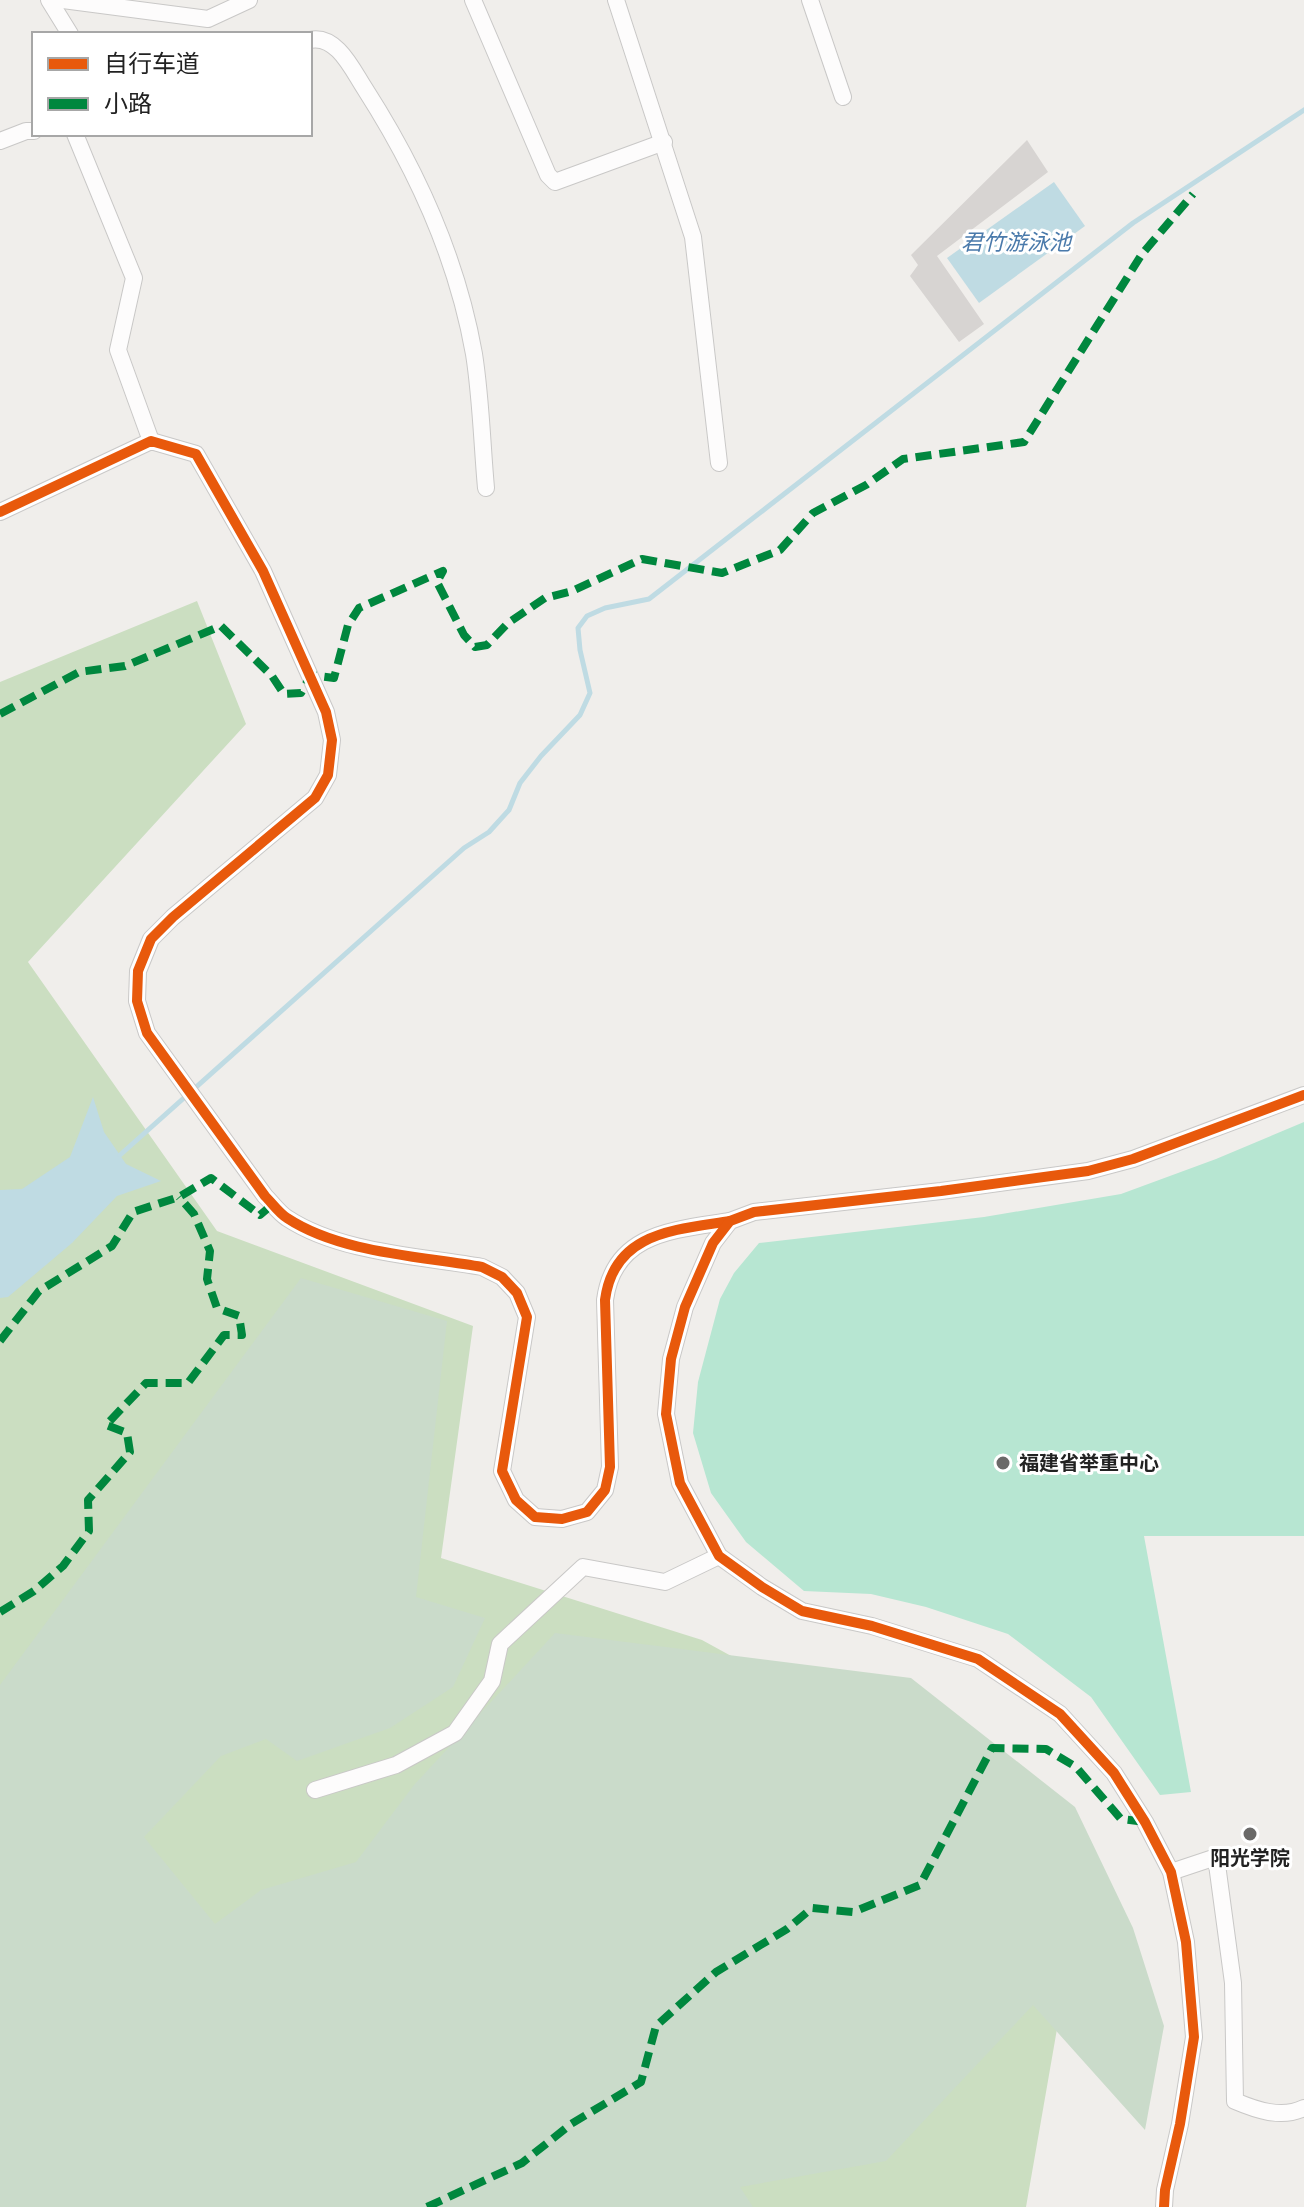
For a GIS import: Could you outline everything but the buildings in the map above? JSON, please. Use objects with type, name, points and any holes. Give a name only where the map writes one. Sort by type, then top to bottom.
[{"type":"street","points":[[49,0],[69,32]]},
{"type":"street","points":[[63,0],[208,19],[249,0]]},
{"type":"street","points":[[473,0],[548,175],[555,182],[664,142]]},
{"type":"street","points":[[616,0],[693,237],[719,463]]},
{"type":"street","points":[[810,0],[843,97]]},
{"type":"street","points":[[312,39],[317,38],[339,49],[397,139],[449,256],[474,354],[486,488]]},
{"type":"street","points":[[0,141],[32,131]]},
{"type":"street","points":[[75,136],[134,278],[118,350],[151,441]]},
{"type":"street","points":[[0,512],[151,441],[196,454],[263,571],[321,699],[332,740],[328,775],[315,798],[151,939],[138,971],[137,1001],[147,1033],[265,1196],[285,1217],[316,1234],[347,1244],[482,1267],[502,1277],[517,1293],[527,1317],[502,1471],[516,1500],[535,1517],[562,1519],[587,1512],[605,1490],[610,1467],[607,1283],[618,1261],[638,1243],[668,1231],[730,1221],[754,1212],[1088,1171],[1133,1159],[1304,1095]]},
{"type":"street","points":[[730,1221],[713,1243],[685,1307],[671,1359],[666,1414],[680,1483],[719,1556],[762,1587],[802,1611],[872,1626],[978,1659],[1060,1714],[1114,1773],[1145,1822],[1171,1872],[1186,1942],[1194,2037],[1164,2207]]},
{"type":"street","points":[[315,1790],[396,1765],[455,1733],[492,1681],[500,1644],[583,1567],[665,1582],[719,1556]]},
{"type":"street","points":[[1171,1872],[1216,1857],[1233,1983],[1235,2101],[1262,2112],[1296,2112],[1304,2108]]},
{"type":"street","points":[[1155,2207],[1165,2190]]},
{"type":"green space","points":[[197,601],[246,724],[28,962],[217,1231],[473,1326],[441,1558],[702,1640],[1088,1851],[1026,2207],[0,2207],[0,682]]},
{"type":"green space","name":"福建省举重中心","points":[[1304,1122],[1304,1536],[1144,1536],[1191,1792],[1160,1795],[1091,1697],[1008,1634],[926,1607],[871,1594],[804,1591],[746,1542],[711,1493],[693,1433],[698,1382],[720,1299],[734,1273],[759,1243],[984,1217],[1121,1194]]},
{"type":"green space","points":[[301,1278],[447,1321],[416,1597],[485,1618],[453,1687],[390,1728],[297,1761],[266,1739],[221,1756],[144,1837],[215,1924],[261,1890],[356,1862],[414,1785],[555,1633],[911,1678],[1075,1807],[1133,1928],[1164,2026],[1145,2130],[1033,2005],[886,2161],[740,2187],[753,2207],[0,2207],[0,1685]]},
{"type":"water","name":"君竹游泳池","points":[[1054,182],[1085,226],[979,303],[947,258]]},
{"type":"water","points":[[93,1097],[104,1132],[126,1164],[161,1181],[117,1196],[72,1243],[8,1297],[0,1298],[0,1190],[22,1189],[70,1157]]},
{"type":"waterway","points":[[120,1155],[464,848],[489,832],[509,810],[520,783],[580,715],[590,693],[578,628],[587,616],[605,608],[649,599],[1133,223],[1304,110]]},
{"type":"marked path","points":[[0,714],[79,672],[125,666],[221,626],[272,676],[284,694],[301,693],[311,675],[334,678],[348,625],[359,608],[443,571],[437,582],[464,635],[475,647],[487,645],[508,623],[545,598],[572,591],[642,559],[722,573],[780,550],[813,513],[866,485],[903,459],[1024,442],[1142,254],[1193,194]]},
{"type":"marked path","points":[[0,1341],[39,1291],[112,1246],[133,1212],[179,1197],[211,1178],[260,1215],[273,1204]]},
{"type":"marked path","points":[[0,1612],[34,1591],[63,1566],[89,1531],[88,1500],[130,1452],[127,1433],[106,1425],[146,1383],[188,1383],[224,1335],[242,1335],[239,1316],[217,1308],[207,1279],[210,1251],[194,1214],[179,1197]]},
{"type":"marked path","points":[[427,2207],[522,2163],[571,2124],[641,2082],[656,2026],[716,1972],[787,1929],[812,1908],[853,1912],[920,1885],[992,1748],[1046,1749],[1076,1767],[1121,1819],[1145,1822]]},
{"type":"cycle path","points":[[0,512],[151,441],[196,454],[263,571],[326,712],[332,740],[328,775],[315,798],[151,939],[138,971],[137,1001],[147,1033],[265,1196],[284,1216],[308,1230],[356,1246],[482,1267],[502,1277],[517,1293],[527,1317],[502,1471],[516,1500],[535,1517],[562,1519],[587,1512],[605,1490],[610,1467],[605,1300],[611,1277],[621,1260],[634,1247],[650,1238],[730,1221]]},
{"type":"cycle path","points":[[1164,2207],[1194,2037],[1186,1942],[1171,1872],[1145,1822],[1114,1773],[1060,1714],[978,1659],[872,1626],[802,1611],[719,1556],[680,1483],[666,1414],[671,1359],[685,1307],[713,1243],[730,1221],[754,1212],[1088,1171],[1133,1159],[1304,1095]]},
{"type":"place","name":"福建省举重中心","points":[[1003,1463]]},
{"type":"place","name":"阳光学院","points":[[1250,1834]]}]
